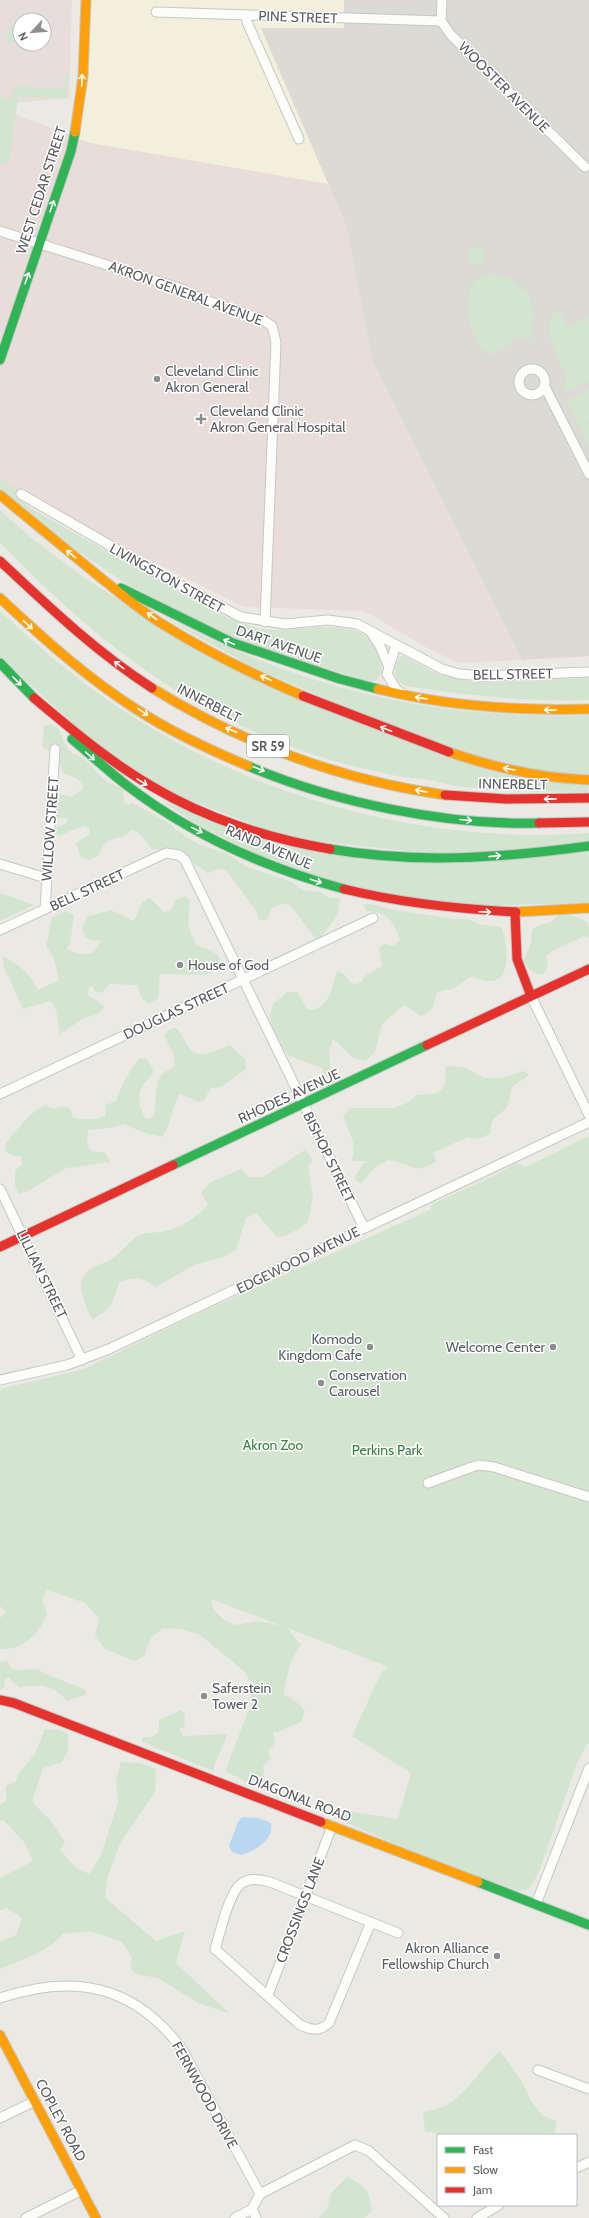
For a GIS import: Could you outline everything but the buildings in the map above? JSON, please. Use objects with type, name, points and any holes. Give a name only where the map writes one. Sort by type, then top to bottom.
[{"type":"main road","name":"WEST CEDAR STREET","points":[[0,360],[71,151],[77,126],[82,87],[86,0]]},
{"type":"main road","name":"DART AVENUE","points":[[0,495],[101,578],[233,644],[284,662],[402,694],[455,702],[543,710],[589,709]]},
{"type":"main road","name":"INNERBELT","points":[[0,561],[91,642],[137,678],[191,712],[252,740],[340,772],[435,794],[494,799],[589,798]]},
{"type":"main road","points":[[101,578],[159,622],[197,644],[263,677],[341,711],[473,762],[539,775],[589,780]]},
{"type":"main road","name":"SR 59","points":[[0,598],[37,633],[80,669],[160,724],[221,754],[265,772],[318,790],[427,815],[496,823],[538,824],[589,822]]},
{"type":"main road","name":"RAND AVENUE","points":[[0,664],[79,746],[131,789],[166,813],[253,857],[333,887],[399,902],[454,910],[515,912],[589,908]]},
{"type":"main road","points":[[34,698],[83,740],[153,788],[213,816],[270,836],[322,849],[399,859],[474,858],[589,846]]},
{"type":"main road","points":[[515,912],[517,958],[532,996]]},
{"type":"main road","name":"RHODES AVENUE","points":[[0,1248],[589,969]]},
{"type":"main road","name":"DIAGONAL ROAD","points":[[0,1700],[14,1702],[589,1925]]},
{"type":"main road","name":"COPLEY ROAD","points":[[0,2035],[96,2218]]},
{"type":"street","points":[[441,21],[442,0]]},
{"type":"street","name":"PINE STREET","points":[[156,12],[441,21]]},
{"type":"street","points":[[246,15],[247,22],[299,139]]},
{"type":"street","name":"WOOSTER AVENUE","points":[[441,21],[451,35],[584,167]]},
{"type":"street","name":"AKRON GENERAL AVENUE","points":[[0,231],[182,289],[199,298],[261,319],[272,326],[276,342],[265,622]]},
{"type":"street","points":[[545,387],[589,474]]},
{"type":"street","name":"LIVINGSTON STREET","points":[[21,494],[222,609],[241,617],[265,622],[291,624],[338,621],[357,624],[396,645]]},
{"type":"street","points":[[370,631],[380,646],[388,671],[396,689],[402,694]]},
{"type":"street","points":[[369,686],[378,682],[388,671],[396,645]]},
{"type":"street","name":"BELL STREET","points":[[396,645],[442,669],[467,675],[482,676],[589,672]]},
{"type":"street","name":"WILLOW STREET","points":[[45,909],[56,749]]},
{"type":"street","name":"BELL STREET","points":[[0,930],[166,853],[174,853]]},
{"type":"street","name":"BISHOP STREET","points":[[174,853],[184,860],[364,1228]]},
{"type":"street","points":[[0,864],[46,878]]},
{"type":"street","name":"DOUGLAS STREET","points":[[0,1094],[373,918]]},
{"type":"street","points":[[532,996],[589,1115]]},
{"type":"street","name":"EDGEWOOD AVENUE","points":[[0,1380],[82,1360],[589,1122]]},
{"type":"street","name":"LILLIAN STREET","points":[[0,1189],[82,1360]]},
{"type":"street","points":[[428,1483],[478,1465],[494,1467],[589,1497]]},
{"type":"street","points":[[536,1904],[589,1768]]},
{"type":"street","name":"CROSSINGS LANE","points":[[268,1995],[332,1826]]},
{"type":"street","points":[[371,1922],[329,2023],[323,2029],[313,2030],[300,2025],[215,1949],[233,1894],[242,1883],[254,1879],[270,1882],[306,1896],[371,1922],[398,1933]]},
{"type":"street","name":"FERNWOOD DRIVE","points":[[0,1998],[46,1986],[82,1986],[116,1995],[149,2014],[165,2028],[182,2049],[260,2194]]},
{"type":"street","points":[[538,2070],[589,2090]]},
{"type":"street","points":[[0,2118],[35,2101]]},
{"type":"street","points":[[235,2218],[252,2209],[260,2194],[355,2145],[369,2151],[444,2218]]},
{"type":"street","points":[[577,2168],[589,2162]]},
{"type":"street","points":[[26,2218],[82,2190]]},
{"type":"street","points":[[480,2217],[497,2206]]},
{"type":"street","points":[[252,2209],[256,2218]]},
{"type":"shaded area","points":[[0,0],[72,0],[69,98],[0,104]]},
{"type":"shaded area","points":[[86,0],[344,0],[344,28],[261,28],[328,184],[90,143],[78,138]]},
{"type":"shaded area","points":[[344,0],[589,0],[589,656],[522,660],[372,360],[346,225],[261,28],[344,28]]},
{"type":"shaded area","name":"Cleveland Clinic Akron General Hospital","points":[[0,108],[90,143],[328,184],[346,225],[372,360],[522,660],[459,663],[431,650],[364,611],[244,607],[89,530],[0,478]]},
{"type":"green space","points":[[8,25],[12,25],[12,42],[6,44],[8,42]]},
{"type":"green space","points":[[66,73],[69,75],[67,98],[18,97],[9,162],[0,163],[0,96],[9,99],[17,86],[65,89]]},
{"type":"green space","points":[[472,247],[480,247],[485,252],[483,263],[480,265],[472,265],[467,260],[467,252]]},
{"type":"green space","points":[[493,274],[500,275],[513,281],[525,291],[532,304],[533,318],[530,339],[518,338],[496,353],[488,354],[474,335],[468,309],[468,296],[472,286],[480,278]]},
{"type":"green space","points":[[558,311],[561,313],[567,327],[589,317],[589,381],[564,393],[565,378],[550,337],[549,329],[550,321],[554,312]]},
{"type":"green space","points":[[589,389],[589,419],[587,420],[589,425],[589,445],[567,401]]},
{"type":"green space","points":[[0,478],[20,490],[19,497],[30,508],[220,614],[258,628],[276,630],[335,628],[353,630],[368,637],[378,651],[382,672],[376,681],[369,682],[234,638],[127,584],[80,553],[0,488]]},
{"type":"green space","points":[[0,510],[30,537],[89,581],[139,612],[350,719],[587,784],[588,792],[480,789],[456,786],[427,779],[394,775],[345,764],[293,747],[244,727],[199,704],[157,678],[116,649],[77,616],[38,581],[0,543]]},
{"type":"green space","points":[[0,611],[61,665],[93,690],[127,713],[179,744],[234,770],[290,792],[348,810],[408,823],[468,832],[528,835],[589,833],[589,842],[452,856],[289,838],[166,791],[101,749],[0,657]]},
{"type":"green space","points":[[165,618],[222,644],[299,675],[385,698],[487,713],[555,716],[589,715],[589,775],[539,772],[444,747],[258,670]]},
{"type":"green space","points":[[402,655],[435,673],[473,682],[589,678],[589,700],[498,698],[407,686],[398,682],[395,671],[396,665]]},
{"type":"green space","points":[[50,724],[58,728],[66,746],[72,754],[82,758],[102,778],[123,790],[124,803],[129,805],[133,803],[172,825],[175,829],[198,844],[225,853],[247,867],[292,882],[303,890],[320,892],[328,897],[341,899],[338,912],[328,928],[319,938],[316,939],[297,914],[286,903],[272,908],[267,920],[259,920],[255,909],[226,870],[219,869],[209,873],[179,852],[152,849],[141,835],[132,829],[122,837],[106,842],[99,855],[90,860],[81,857],[75,843],[89,835],[89,828],[83,826],[58,836],[55,833],[55,828],[67,823],[68,818],[57,818],[55,815],[55,796],[58,794],[72,797],[82,789],[83,785],[78,779],[63,773],[58,755],[42,747],[44,726]]},
{"type":"green space","points":[[163,802],[324,853],[589,849],[589,903],[469,906],[349,887],[252,852],[196,824]]},
{"type":"green space","points":[[0,893],[34,905],[0,921]]},
{"type":"green space","points":[[186,896],[190,901],[188,926],[196,945],[216,954],[223,967],[206,975],[160,974],[158,998],[149,1004],[142,999],[137,985],[110,984],[101,993],[94,991],[93,986],[89,987],[88,995],[105,1007],[97,1014],[82,1019],[60,1034],[56,1010],[51,1001],[23,1009],[4,967],[3,956],[24,970],[38,990],[59,980],[54,958],[46,946],[50,924],[53,917],[65,911],[74,915],[70,944],[66,949],[77,953],[87,954],[92,953],[95,950],[101,940],[93,941],[85,937],[82,928],[87,917],[111,910],[133,921],[143,902],[150,898],[164,912],[170,911],[177,899]]},
{"type":"green space","points":[[363,904],[372,904],[390,909],[453,919],[468,919],[479,924],[501,927],[507,951],[505,969],[501,976],[495,980],[485,981],[472,976],[451,990],[443,990],[436,994],[435,1002],[431,1010],[420,1016],[405,1005],[382,1024],[375,1052],[366,1061],[353,1058],[333,1039],[329,1051],[332,1078],[325,1076],[322,1068],[288,1055],[273,1034],[270,1017],[273,1004],[287,992],[297,992],[308,1010],[315,1009],[321,1006],[328,997],[337,971],[344,974],[354,985],[361,982],[366,975],[382,966],[379,947],[385,944],[394,946],[400,940],[395,927],[389,918],[380,913],[366,911]]},
{"type":"green space","points":[[561,912],[582,919],[589,925],[589,938],[583,936],[552,951],[546,957],[548,967],[543,975],[536,974],[529,969],[524,961],[531,943],[532,930],[539,925],[551,922]]},
{"type":"green space","points":[[176,1028],[192,1051],[197,1053],[202,1054],[213,1052],[230,1045],[245,1059],[246,1069],[221,1087],[211,1088],[204,1100],[199,1102],[180,1094],[168,1127],[162,1137],[141,1132],[125,1124],[115,1127],[88,1130],[87,1145],[91,1151],[106,1153],[110,1162],[66,1168],[28,1191],[19,1194],[15,1185],[15,1171],[22,1164],[21,1157],[11,1155],[6,1151],[5,1144],[24,1122],[34,1112],[45,1105],[54,1109],[61,1106],[70,1108],[73,1117],[82,1119],[93,1119],[105,1116],[106,1105],[116,1101],[124,1081],[139,1058],[147,1059],[153,1070],[150,1077],[141,1089],[139,1098],[140,1106],[145,1118],[150,1119],[154,1115],[157,1082],[162,1074],[175,1066],[174,1055],[164,1035],[170,1029]]},
{"type":"green space","points":[[446,1066],[465,1067],[484,1078],[502,1078],[525,1071],[529,1075],[512,1087],[507,1106],[494,1119],[491,1126],[491,1132],[485,1136],[478,1139],[468,1137],[433,1153],[436,1161],[423,1168],[412,1167],[388,1160],[376,1167],[361,1183],[354,1179],[365,1161],[351,1161],[354,1149],[350,1133],[343,1116],[350,1108],[393,1108],[407,1103],[417,1095],[438,1093],[445,1085]]},
{"type":"green space","name":"Perkins Park","points":[[589,1136],[589,1744],[587,1744],[577,1763],[539,1872],[530,1888],[509,1894],[338,1819],[340,1810],[398,1819],[411,1773],[352,1736],[381,1673],[389,1667],[287,1628],[301,1645],[291,1662],[284,1694],[305,1711],[301,1722],[278,1732],[273,1732],[275,1743],[268,1751],[271,1758],[263,1766],[264,1772],[262,1778],[247,1782],[225,1771],[251,1704],[248,1700],[255,1690],[245,1672],[199,1634],[180,1629],[163,1628],[151,1638],[144,1656],[135,1661],[105,1649],[95,1636],[99,1618],[85,1603],[47,1590],[42,1600],[47,1614],[35,1635],[23,1644],[16,1647],[0,1649],[0,1618],[6,1612],[0,1606],[0,1389],[84,1369],[210,1308],[430,1210],[432,1204],[494,1176],[516,1163],[525,1167]],"holes":[[[211,1599],[282,1626],[259,1621],[236,1625],[224,1620],[213,1609]]]},
{"type":"green space","points":[[305,1150],[311,1157],[312,1162],[308,1166],[313,1196],[308,1222],[290,1234],[277,1237],[256,1213],[246,1218],[236,1250],[224,1257],[196,1264],[156,1287],[147,1281],[138,1278],[119,1282],[115,1295],[108,1308],[93,1319],[89,1314],[81,1288],[84,1275],[88,1271],[116,1256],[138,1236],[162,1232],[183,1224],[193,1218],[208,1205],[201,1192],[211,1182],[241,1169],[249,1177],[263,1177]]},
{"type":"green space","points":[[7,1660],[11,1668],[16,1670],[37,1669],[48,1675],[84,1689],[86,1693],[85,1695],[67,1701],[56,1691],[46,1687],[26,1685],[20,1688],[8,1677],[4,1680],[5,1686],[0,1690],[0,1662]]},
{"type":"green space","points":[[181,1710],[185,1714],[184,1728],[179,1728],[183,1736],[227,1734],[213,1771],[143,1742],[142,1737],[152,1737],[159,1731],[159,1720]]},
{"type":"green space","points":[[45,1729],[61,1730],[68,1734],[68,1751],[61,1763],[43,1768],[32,1802],[49,1819],[65,1842],[60,1850],[75,1867],[89,1874],[101,1855],[118,1802],[116,1780],[121,1762],[140,1763],[156,1769],[155,1792],[120,1843],[108,1876],[105,1898],[156,1941],[185,1931],[176,1963],[229,2013],[200,2004],[158,1978],[136,1974],[130,1968],[132,1957],[122,1942],[91,1931],[63,1934],[51,1945],[36,1954],[0,1969],[0,1942],[16,1935],[22,1918],[7,1908],[0,1910],[0,1878],[33,1861],[24,1842],[3,1820],[0,1820],[0,1805],[6,1801],[6,1786],[16,1781],[19,1773],[35,1754]]},
{"type":"green space","points":[[500,2051],[521,2080],[531,2101],[543,2116],[557,2121],[554,2134],[440,2134],[425,2131],[423,2112],[442,2108],[455,2100]]},
{"type":"green space","points":[[347,2177],[358,2183],[366,2190],[370,2198],[372,2211],[364,2218],[319,2218],[327,2209],[331,2193]]},
{"type":"water","points":[[242,1817],[258,1818],[271,1823],[271,1829],[267,1840],[252,1851],[241,1855],[232,1852],[229,1846],[238,1822]]},
{"type":"traffic: fast","points":[[0,360],[71,151],[75,132]]},
{"type":"traffic: fast","points":[[121,588],[233,643],[340,679],[378,689]]},
{"type":"traffic: fast","points":[[0,663],[34,698]]},
{"type":"traffic: fast","points":[[72,739],[125,784],[176,819],[202,834],[258,860],[286,871],[344,889]]},
{"type":"traffic: fast","points":[[248,766],[316,791],[390,809],[428,816],[466,820],[503,823],[539,823]]},
{"type":"traffic: fast","points":[[330,849],[395,857],[460,858],[524,854],[589,846]]},
{"type":"traffic: fast","points":[[173,1165],[427,1045]]},
{"type":"traffic: fast","points":[[478,1882],[589,1925]]},
{"type":"traffic: slow","points":[[75,132],[83,76],[86,0]]},
{"type":"traffic: slow","points":[[0,495],[101,578]]},
{"type":"traffic: slow","points":[[101,578],[144,612],[176,633],[266,680],[303,696]]},
{"type":"traffic: slow","points":[[0,598],[67,658],[120,699],[178,734],[248,766]]},
{"type":"traffic: slow","points":[[152,688],[221,726],[256,742],[293,756],[368,780],[445,795]]},
{"type":"traffic: slow","points":[[378,689],[430,700],[483,706],[536,709],[589,709]]},
{"type":"traffic: slow","points":[[449,752],[483,763],[518,771],[553,777],[589,780]]},
{"type":"traffic: slow","points":[[516,912],[589,908]]},
{"type":"traffic: slow","points":[[321,1822],[478,1882]]},
{"type":"traffic: slow","points":[[0,2035],[96,2218]]},
{"type":"traffic: jam","points":[[0,561],[92,644],[152,688]]},
{"type":"traffic: jam","points":[[303,696],[449,752]]},
{"type":"traffic: jam","points":[[34,698],[106,756],[137,777],[173,798],[216,818],[238,826],[307,845],[330,849]]},
{"type":"traffic: jam","points":[[445,795],[506,799],[589,798]]},
{"type":"traffic: jam","points":[[539,823],[589,822]]},
{"type":"traffic: jam","points":[[344,889],[429,905],[516,912]]},
{"type":"traffic: jam","points":[[515,912],[517,959],[531,996]]},
{"type":"traffic: jam","points":[[427,1045],[589,969]]},
{"type":"traffic: jam","points":[[0,1247],[173,1165]]},
{"type":"traffic: jam","points":[[0,1700],[14,1703],[321,1822]]},
{"type":"place","name":"Cleveland Clinic Akron General","points":[[157,379]]},
{"type":"place","name":"Cleveland Clinic Akron General Hospital","points":[[201,419]]},
{"type":"place","name":"House of God","points":[[180,965]]},
{"type":"place","name":"Komodo Kingdom Cafe","points":[[370,1347]]},
{"type":"place","name":"Welcome Center","points":[[553,1347]]},
{"type":"place","name":"Conservation Carousel","points":[[321,1383]]},
{"type":"place","name":"Saferstein Tower 2","points":[[204,1696]]},
{"type":"place","name":"Akron Alliance Fellowship Church","points":[[497,1956]]},
{"type":"park label","name":"Akron Zoo","points":[[273,1445]]}]
